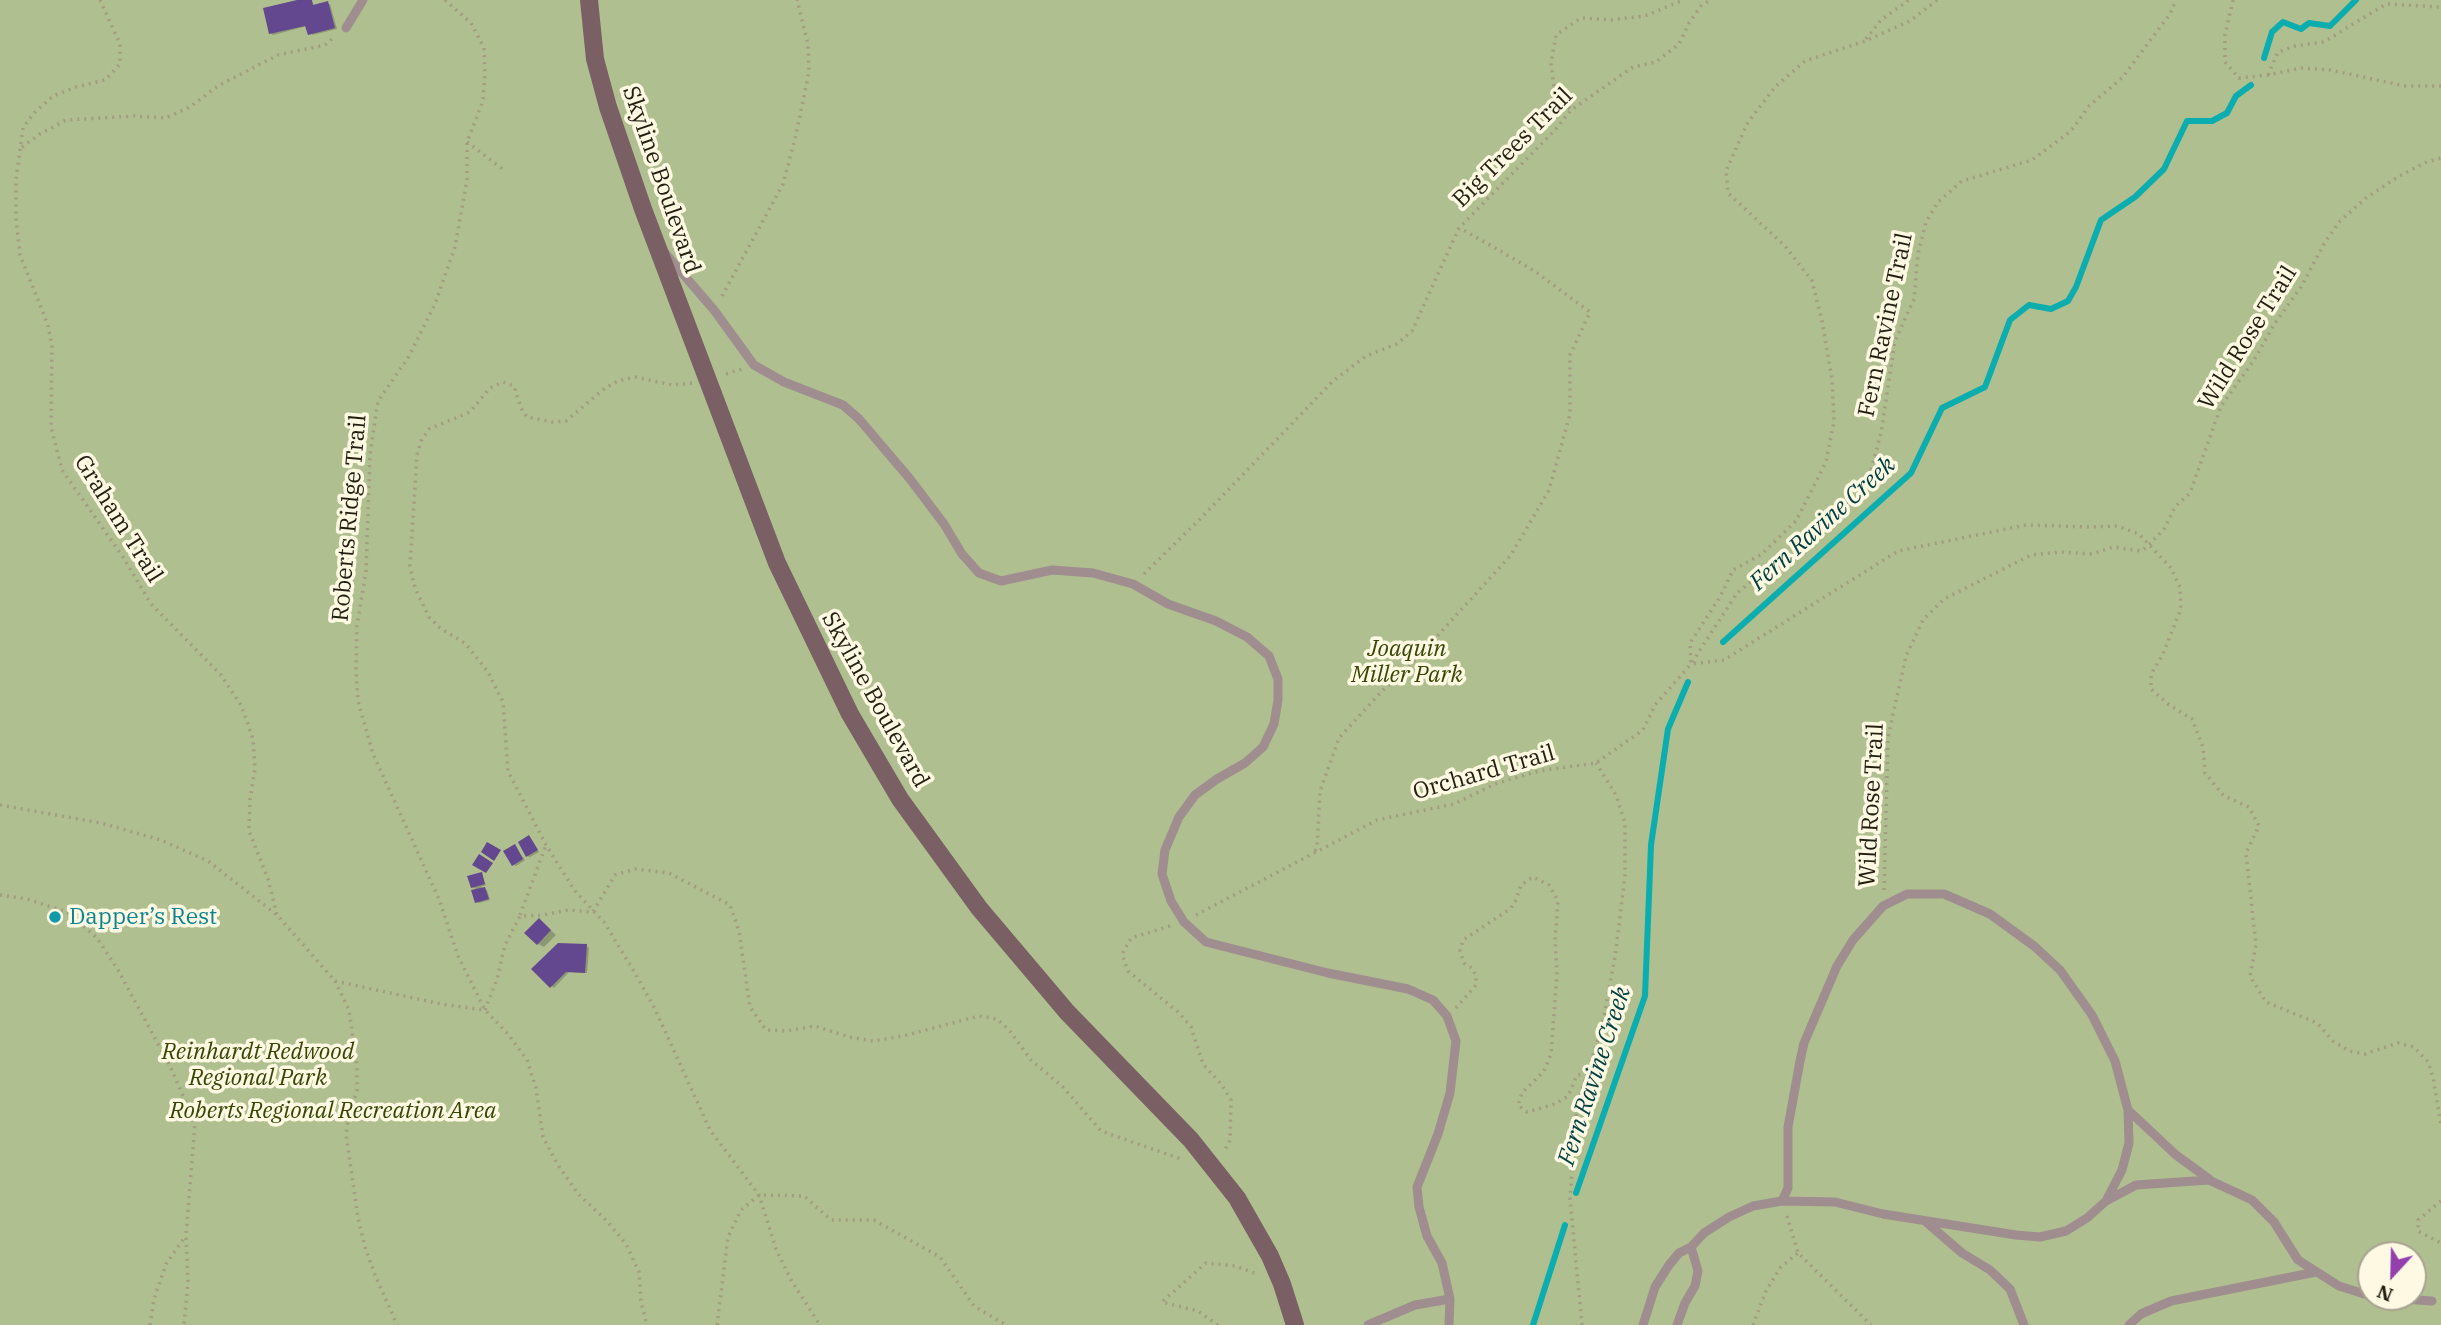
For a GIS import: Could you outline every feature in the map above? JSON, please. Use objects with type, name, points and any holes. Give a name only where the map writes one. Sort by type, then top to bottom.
[{"type":"main road","name":"Skyline Boulevard","points":[[589,0],[595,59],[608,107],[656,243],[755,510],[799,612],[849,714],[900,799],[979,908],[1067,1012],[1191,1140],[1237,1198],[1257,1231],[1282,1284],[1295,1325]]},
{"type":"lane","points":[[346,28],[363,0]]},
{"type":"lane","points":[[656,243],[714,310],[754,365],[784,382],[843,405],[859,419],[910,479],[944,524],[962,555],[979,573],[1001,581],[1052,570],[1093,573],[1133,584],[1168,604],[1216,621],[1247,637],[1269,656],[1278,679],[1278,700],[1274,724],[1263,747],[1245,763],[1195,795],[1179,817],[1166,850],[1162,874],[1171,901],[1184,922],[1206,942],[1315,970],[1408,989],[1433,1000],[1447,1016],[1456,1041],[1450,1093],[1438,1134],[1416,1187],[1427,1236],[1442,1263],[1450,1300],[1449,1325]]},
{"type":"lane","points":[[1782,1201],[1788,1188],[1788,1127],[1792,1097],[1804,1043],[1837,966],[1853,940],[1884,906],[1907,894],[1944,894],[1990,914],[2034,946],[2060,970],[2092,1015],[2115,1061],[2128,1110],[2129,1143],[2122,1170],[2106,1201]]},
{"type":"lane","points":[[2128,1110],[2166,1147],[2209,1180],[2252,1200],[2274,1222],[2298,1260],[2339,1286],[2357,1291]]},
{"type":"lane","points":[[1643,1325],[1655,1287],[1679,1253],[1691,1247],[1704,1233],[1729,1217],[1753,1206],[1782,1201],[1835,1202],[1883,1214],[2015,1236],[2040,1237],[2066,1231],[2087,1218],[2106,1201],[2136,1185],[2209,1180]]},
{"type":"lane","points":[[1925,1221],[1962,1253],[1990,1270],[2010,1289],[2024,1325]]},
{"type":"lane","points":[[1677,1325],[1695,1286],[1698,1271],[1691,1247]]},
{"type":"lane","points":[[2129,1325],[2141,1314],[2171,1301],[2316,1272]]},
{"type":"lane","points":[[1367,1325],[1415,1305],[1450,1300]]},
{"type":"lane","points":[[2427,1301],[2432,1301]]},
{"type":"path","name":"Graham Trail","points":[[100,0],[120,44],[120,64],[105,80],[53,96],[33,114],[23,128],[16,179],[20,255],[48,325],[52,347],[51,427],[62,470],[124,557],[151,604],[220,675],[241,705],[253,739],[256,769],[250,800],[249,831],[268,878],[277,915]]},
{"type":"path","name":"Roberts Ridge Trail","points":[[445,0],[471,23],[484,48],[483,101],[467,142],[467,180],[451,259],[435,304],[408,358],[378,401],[370,454],[366,572],[357,625],[358,701],[373,754],[439,899],[458,956],[485,1010],[508,1034],[527,1060],[536,1088],[544,1137],[558,1166],[578,1194],[606,1220],[626,1244],[639,1272],[641,1302],[647,1325]]},
{"type":"path","points":[[714,310],[782,184],[796,135],[809,72],[808,44],[797,0]]},
{"type":"path","points":[[1571,110],[1554,87],[1551,62],[1556,36],[1581,18],[1610,20],[1645,16],[1683,0]]},
{"type":"path","name":"Big Trees Trail","points":[[1133,584],[1202,517],[1332,382],[1366,356],[1397,344],[1412,331],[1459,228],[1555,130],[1571,110],[1633,67],[1656,62],[1679,44],[1689,23],[1701,6],[1710,0]]},
{"type":"path","points":[[1865,41],[1881,20],[1909,0]]},
{"type":"path","points":[[1937,0],[1910,21],[1865,41],[1805,61],[1776,86],[1748,121],[1726,170],[1728,193],[1785,246],[1812,281],[1832,379],[1834,421],[1826,461],[1796,521],[1762,554],[1733,570],[1720,597],[1690,643],[1691,664],[1724,660],[1898,551],[2026,525],[2117,526],[2139,534],[2171,568],[2180,587],[2180,609],[2162,656],[2151,674],[2151,689],[2192,719],[2203,747],[2205,773],[2224,796],[2249,807],[2259,826],[2246,853],[2256,945],[2250,976],[2266,1002],[2317,1023],[2333,1041],[2349,1051],[2365,1054],[2398,1043],[2414,1047],[2428,1062],[2441,1125]]},
{"type":"path","name":"Fern Ravine Trail","points":[[1691,664],[1737,593],[1854,496],[1870,474],[1881,433],[1895,341],[1914,299],[1918,254],[1926,222],[1938,202],[1962,181],[2032,160],[2071,131],[2089,106],[2122,78],[2171,14],[2176,0]]},
{"type":"path","points":[[2233,0],[2225,35],[2225,62],[2239,78],[2311,68],[2344,72],[2405,86],[2441,86]]},
{"type":"path","points":[[2268,75],[2278,52],[2295,46],[2324,42],[2386,4],[2441,7]]},
{"type":"path","points":[[22,147],[66,120],[135,116],[166,118],[190,107],[218,86],[250,69],[278,55],[325,45],[346,28]]},
{"type":"path","points":[[467,142],[505,171]]},
{"type":"path","name":"Wild Rose Trail","points":[[1884,906],[1888,737],[1906,656],[1923,620],[1944,599],[2031,555],[2061,552],[2092,554],[2113,547],[2141,551],[2149,545],[2164,529],[2175,507],[2190,494],[2221,406],[2301,287],[2325,242],[2340,221],[2396,178],[2424,163],[2441,158]]},
{"type":"path","points":[[1314,853],[1317,848],[1321,791],[1339,738],[1419,656],[1511,555],[1549,490],[1570,414],[1570,355],[1590,312],[1534,270],[1459,228]]},
{"type":"path","points":[[754,365],[708,380],[672,385],[635,377],[618,381],[605,388],[566,422],[527,417],[514,386],[503,383],[490,388],[470,412],[429,429],[421,441],[417,455],[410,566],[415,588],[429,617],[440,628],[466,644],[488,672],[503,702],[508,771],[558,867],[604,922],[656,1009],[710,1130],[759,1195],[776,1249],[791,1280],[820,1325]]},
{"type":"path","name":"Orchard Trail","points":[[1216,1171],[1230,1140],[1231,1100],[1222,1085],[1203,1064],[1191,1027],[1178,1012],[1128,971],[1122,954],[1131,938],[1184,922],[1377,820],[1454,804],[1495,784],[1539,771],[1596,763],[1643,730],[1655,705],[1691,664]]},
{"type":"path","points":[[1582,1325],[1570,1199],[1577,1105],[1606,1004],[1625,876],[1625,823],[1616,795],[1596,763]]},
{"type":"path","points":[[0,805],[101,823],[161,840],[208,861],[277,915],[335,981],[349,1010],[357,1066],[357,1091],[346,1134],[358,1218],[374,1275],[397,1325]]},
{"type":"path","points":[[335,981],[441,1004],[485,1010],[498,979],[505,945],[520,916],[546,845]]},
{"type":"path","points":[[593,912],[615,875],[635,869],[668,873],[730,905],[739,931],[750,1007],[766,1030],[786,1031],[815,1026],[849,1037],[873,1041],[979,1016],[998,1019],[1031,1060],[1063,1087],[1101,1131],[1216,1171]]},
{"type":"path","points":[[1447,1016],[1463,1002],[1476,985],[1472,968],[1464,963],[1461,951],[1463,940],[1510,909],[1521,885],[1533,877],[1549,885],[1558,901],[1555,941],[1557,974],[1551,1054],[1544,1071],[1522,1093],[1518,1105],[1527,1112],[1555,1104],[1568,1096],[1577,1075],[1588,1073]]},
{"type":"path","points":[[0,895],[27,899],[67,912],[97,938],[118,970],[170,1066],[195,1122],[186,1236],[188,1281],[184,1325]]},
{"type":"path","points":[[520,916],[542,915],[568,909],[593,912]]},
{"type":"path","points":[[717,1325],[729,1237],[741,1210],[759,1195],[804,1196],[831,1220],[874,1220],[940,1257],[974,1306],[1006,1325]]},
{"type":"path","points":[[1782,1201],[1798,1253],[1871,1325]]},
{"type":"path","points":[[2441,1201],[2418,1220],[2418,1231],[2441,1243]]},
{"type":"path","points":[[150,1325],[154,1299],[166,1264],[186,1236]]},
{"type":"path","points":[[1754,1325],[1766,1291],[1780,1268],[1798,1253]]},
{"type":"path","points":[[1218,1325],[1198,1311],[1162,1301],[1206,1263],[1235,1266],[1282,1284]]},
{"type":"green space","name":"Joaquin Miller Park","points":[[0,0],[2441,0],[2441,1325],[0,1325]]},
{"type":"building","points":[[297,0],[312,0],[313,5],[328,1],[335,28],[308,35],[305,26],[269,34],[263,8]]},
{"type":"building","points":[[529,835],[538,850],[526,857],[518,842]]},
{"type":"building","points":[[487,842],[501,850],[494,861],[481,852]]},
{"type":"building","points":[[515,844],[523,859],[512,866],[503,851]]},
{"type":"building","points":[[479,854],[493,863],[486,873],[472,865]]},
{"type":"building","points":[[482,872],[485,884],[471,888],[467,876]]},
{"type":"building","points":[[485,887],[489,899],[475,903],[471,890]]},
{"type":"building","points":[[539,918],[551,930],[537,945],[524,933]]},
{"type":"building","points":[[558,943],[587,944],[585,973],[566,972],[550,988],[531,969]]},
{"type":"waterway","name":"Fern Ravine Creek","points":[[2264,58],[2272,32],[2283,22],[2301,29],[2309,23],[2330,26],[2356,0]]},
{"type":"waterway","name":"Fern Ravine Creek","points":[[1723,642],[1911,473],[1942,408],[1985,387],[2010,320],[2029,305],[2051,309],[2068,301],[2076,287],[2101,220],[2135,197],[2164,169],[2187,121],[2212,121],[2227,113],[2236,96],[2251,85]]},
{"type":"waterway","name":"Fern Ravine Creek","points":[[1576,1193],[1645,996],[1651,845],[1668,729],[1688,682]]},
{"type":"waterway","name":"Fern Ravine Creek","points":[[1533,1325],[1565,1225]]},
{"type":"place","name":"Dapper’s Rest","points":[[55,917]]},
{"type":"park label","name":"Reinhardt Redwood Regional Park","points":[[258,1065]]},
{"type":"park label","name":"Roberts Regional Recreation Area","points":[[333,1111]]}]
